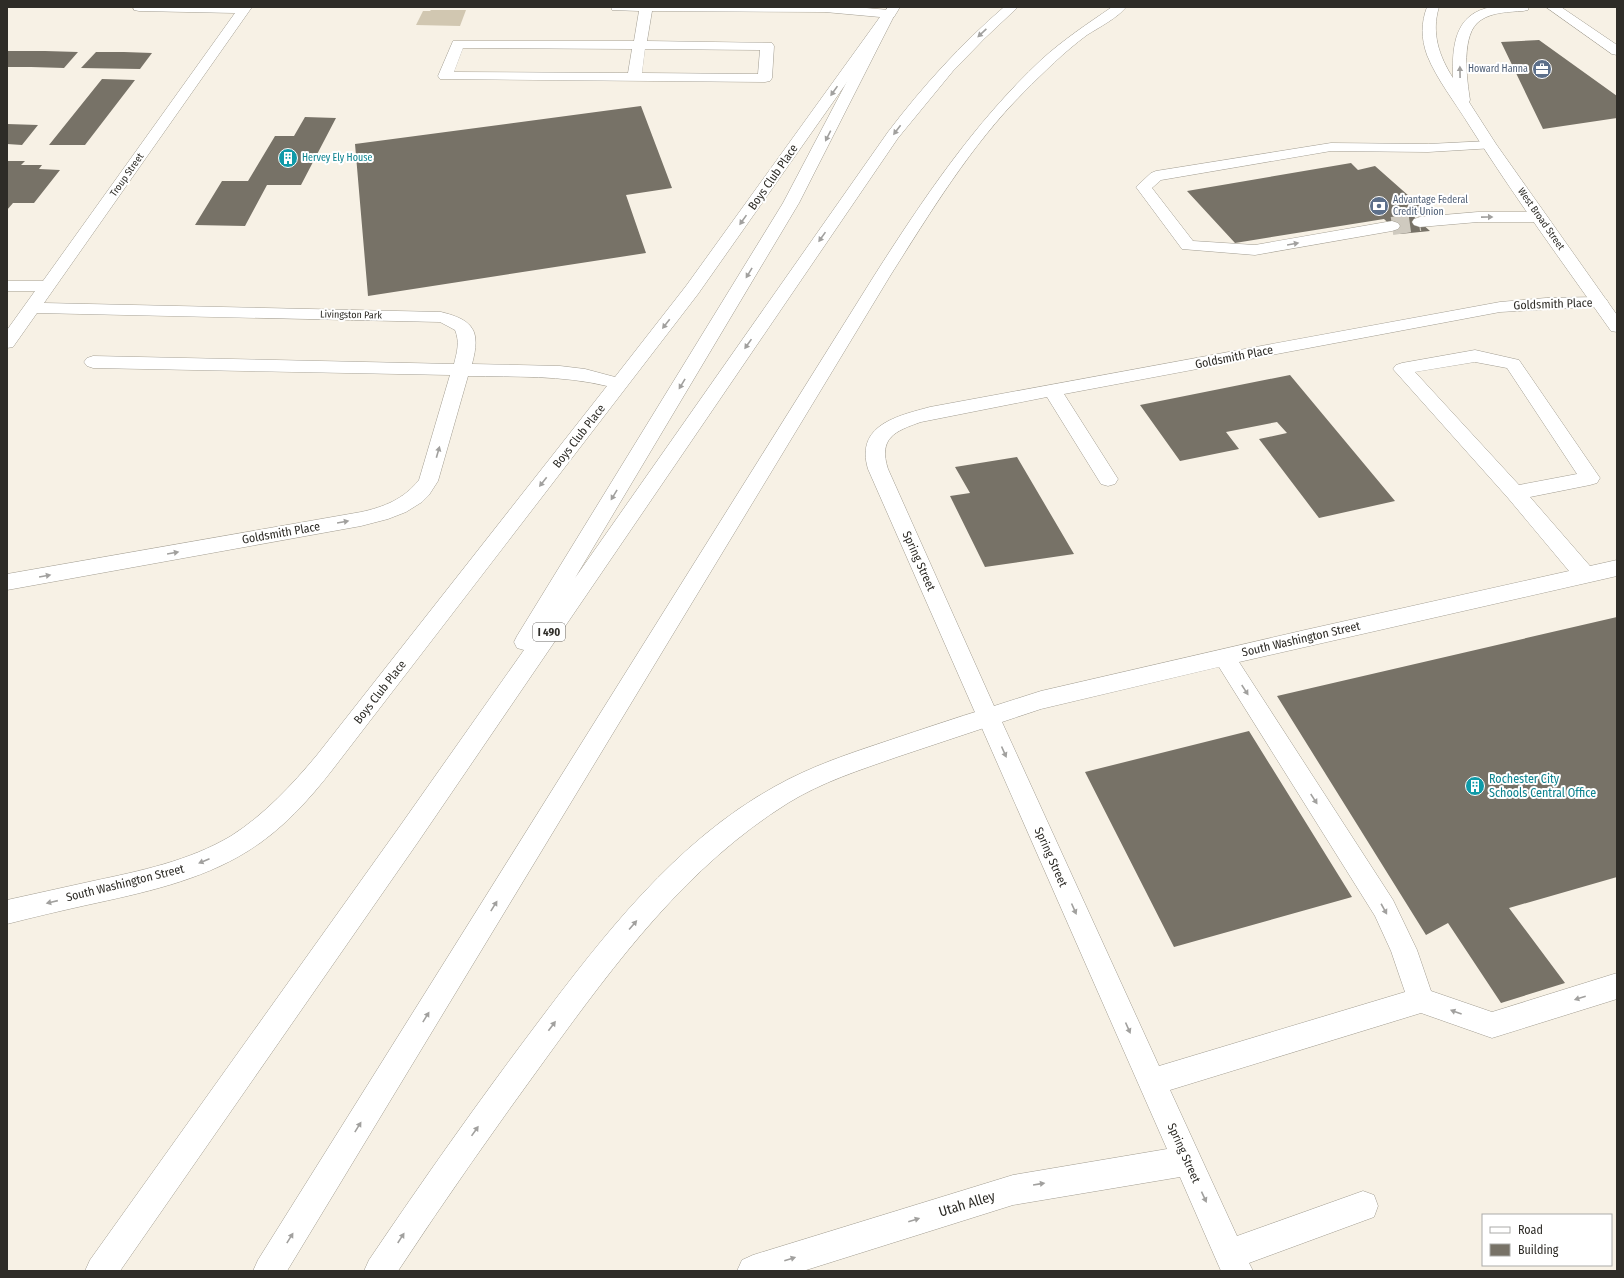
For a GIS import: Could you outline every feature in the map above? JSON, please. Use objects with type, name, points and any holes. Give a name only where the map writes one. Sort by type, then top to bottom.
[{"type":"main road","points":[[139,7],[246,8]]},
{"type":"main road","points":[[409,834],[781,220],[825,140],[892,10],[830,8],[617,7]]},
{"type":"main road","points":[[634,78],[646,7]]},
{"type":"main road","name":"I 490","points":[[101,1271],[409,834],[893,135],[931,86],[950,65],[970,44],[1012,7]]},
{"type":"main road","points":[[269,1271],[882,276],[940,186],[979,133],[1019,88],[1064,47],[1120,7]]},
{"type":"main road","name":"West Broad Street","points":[[1432,7],[1428,34],[1434,56],[1466,111],[1489,145],[1617,326]]},
{"type":"main road","name":"West Broad Street","points":[[1466,111],[1461,89],[1460,66],[1462,42],[1468,25],[1472,20],[1487,13],[1523,7]]},
{"type":"main road","points":[[1552,7],[1617,51]]},
{"type":"main road","name":"Troup Street","points":[[7,343],[246,8]]},
{"type":"main road","name":"Boys Club Place","points":[[239,843],[277,814],[311,779],[620,384],[712,263],[892,10]]},
{"type":"main road","points":[[458,44],[767,46],[764,78],[634,78],[445,76],[458,44]]},
{"type":"main road","points":[[1392,226],[1255,250],[1188,246],[1144,187],[1156,176],[1331,147],[1428,148],[1489,145]]},
{"type":"main road","points":[[1420,222],[1478,217],[1539,216]]},
{"type":"main road","points":[[7,286],[47,286]]},
{"type":"main road","name":"Goldsmith Place","points":[[877,441],[887,430],[895,425],[918,416],[1052,390],[1500,307],[1546,303],[1599,302]]},
{"type":"main road","name":"Livingston Park","points":[[32,308],[441,317],[458,323],[467,334],[467,350],[462,370]]},
{"type":"main road","points":[[1515,493],[1590,478],[1513,364],[1475,356],[1402,370],[1515,493],[1585,575]]},
{"type":"main road","points":[[93,362],[573,373],[620,384]]},
{"type":"main road","name":"Goldsmith Place","points":[[7,582],[361,519],[390,512],[404,506],[415,499],[428,481],[462,370]]},
{"type":"main road","points":[[1052,390],[1108,479]]},
{"type":"main road","name":"Spring Street","points":[[877,441],[874,452],[878,469],[1187,1161],[1234,1262]]},
{"type":"main road","name":"South Washington Street","points":[[380,1271],[432,1192],[496,1101],[561,1014],[625,934],[689,864],[734,826],[783,794],[838,768],[1041,700],[1617,568]]},
{"type":"main road","points":[[1224,657],[1384,908],[1404,950],[1421,1000]]},
{"type":"main road","name":"South Washington Street","points":[[7,912],[177,871],[215,856],[239,843]]},
{"type":"main road","points":[[1152,1082],[1421,1000],[1492,1025],[1617,986]]},
{"type":"main road","name":"Utah Alley","points":[[753,1271],[1013,1190],[1187,1161]]},
{"type":"main road","points":[[1234,1262],[1363,1206]]},
{"type":"shaded area","points":[[466,10],[460,26],[416,25],[423,11]]},
{"type":"building","points":[[1539,40],[1617,96],[1617,118],[1543,129],[1501,42]]},
{"type":"building","points":[[7,51],[78,52],[64,68],[7,67]]},
{"type":"building","points":[[96,52],[152,53],[140,69],[81,68]]},
{"type":"building","points":[[102,79],[135,80],[85,145],[49,145]]},
{"type":"building","points":[[641,106],[672,188],[626,195],[646,253],[368,296],[355,144]]},
{"type":"building","name":"Hervey Ely House","points":[[305,117],[336,118],[301,185],[267,185],[245,226],[195,225],[222,181],[248,181],[275,136],[294,136]]},
{"type":"building","points":[[7,124],[38,125],[22,145],[7,144]]},
{"type":"building","points":[[7,161],[25,161],[21,165],[42,165],[39,169],[60,170],[34,203],[13,203],[7,210]]},
{"type":"building","points":[[1351,163],[1358,170],[1375,166],[1427,212],[1411,214],[1430,231],[1400,234],[1384,219],[1235,243],[1187,191]]},
{"type":"building","points":[[1290,375],[1395,501],[1319,518],[1259,439],[1287,433],[1277,422],[1226,432],[1239,449],[1180,461],[1140,405]]},
{"type":"building","points":[[1017,457],[1074,554],[985,567],[950,496],[970,493],[955,467]]},
{"type":"building","name":"Rochester City Schools Central Office","points":[[1617,617],[1617,877],[1509,908],[1565,983],[1501,1003],[1448,923],[1426,935],[1277,696]]},
{"type":"building","points":[[1249,731],[1352,897],[1174,947],[1085,772]]},
{"type":"tunnel","points":[[1392,226],[1420,222]]},
{"type":"place","name":"Howard Hanna","points":[[1542,69]]},
{"type":"place","name":"Hervey Ely House","points":[[288,158]]},
{"type":"place","name":"Advantage Federal Credit Union","points":[[1379,206]]},
{"type":"place","name":"Rochester City Schools Central Office","points":[[1475,786]]}]
